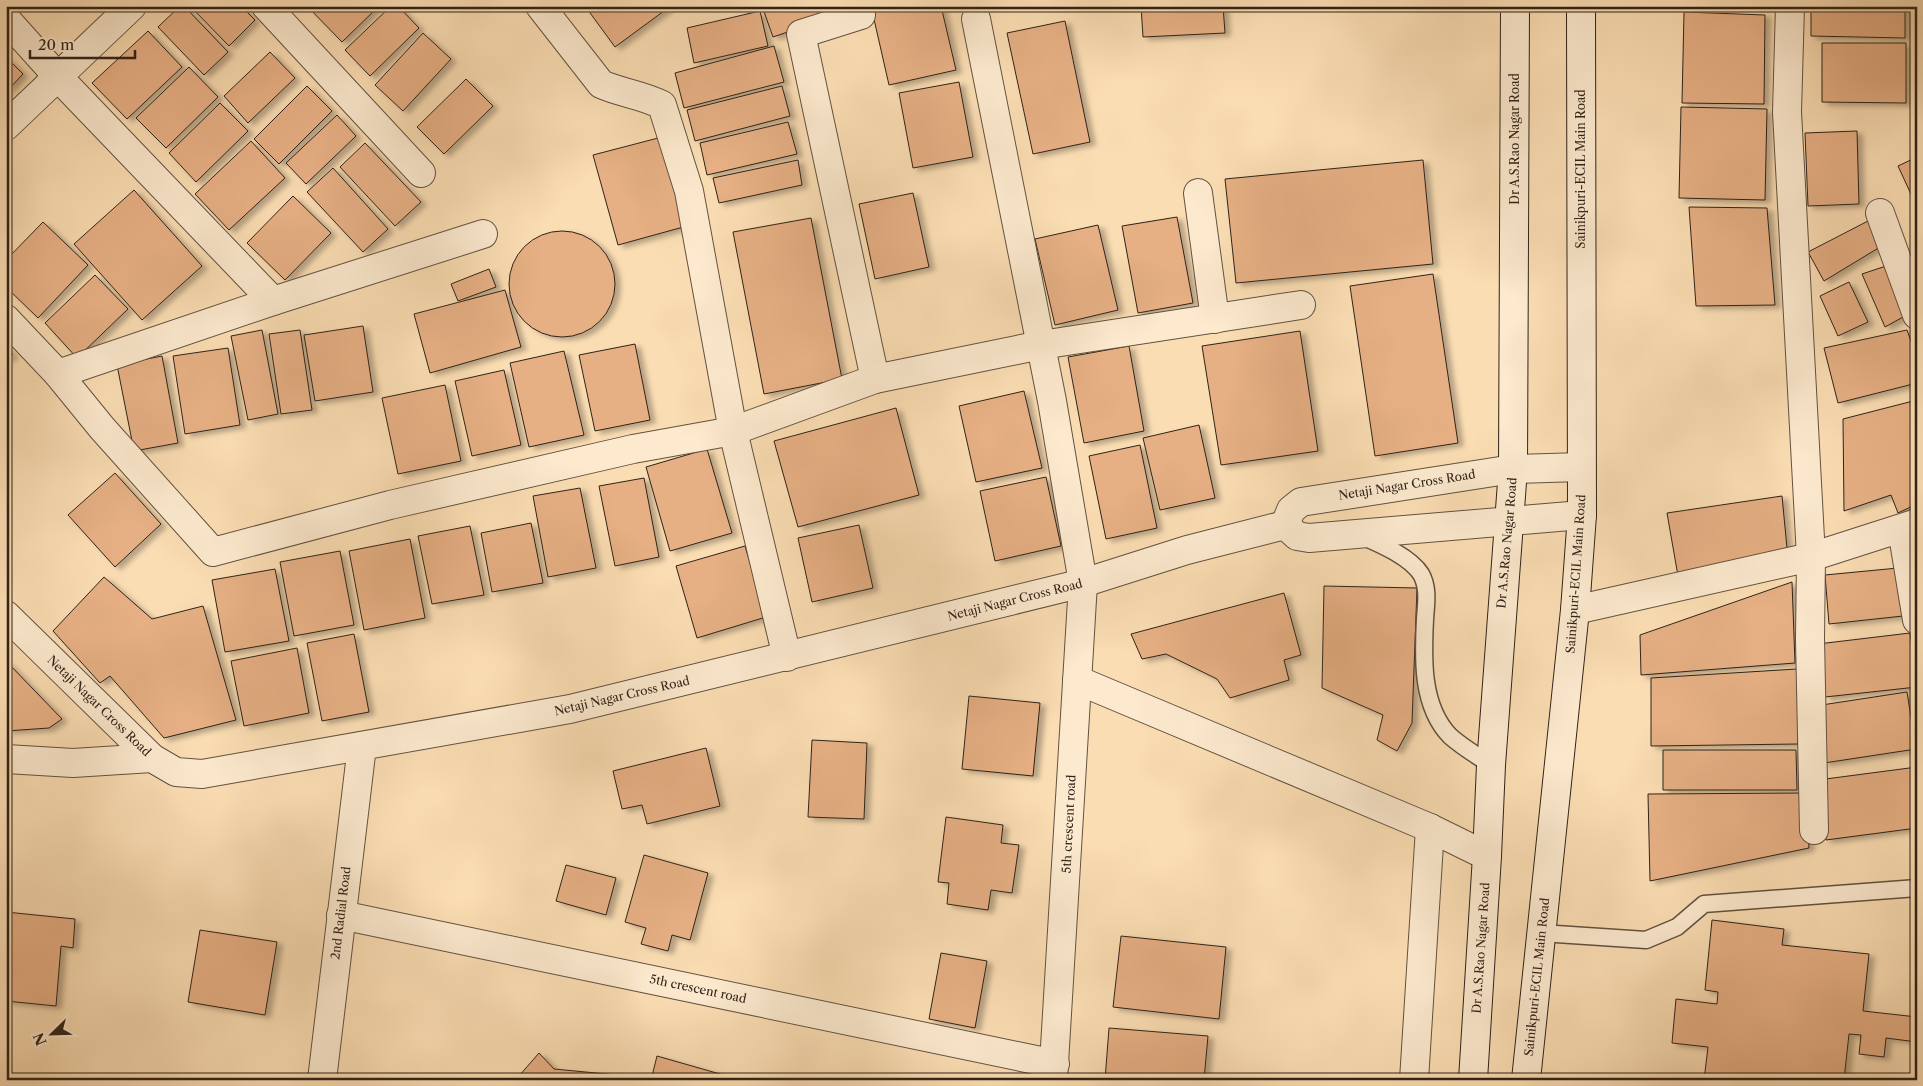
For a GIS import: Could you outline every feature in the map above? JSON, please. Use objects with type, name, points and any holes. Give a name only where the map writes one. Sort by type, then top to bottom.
[{"type":"street","points":[[6,126],[59,78],[132,6]]},
{"type":"street","points":[[266,6],[421,173]]},
{"type":"street","points":[[540,6],[601,84],[615,90],[651,99],[662,105],[689,191],[733,431],[787,657]]},
{"type":"street","points":[[858,6],[861,15],[801,34],[875,379]]},
{"type":"street","name":"Dr A.S.Rao Nagar Road","points":[[1473,1080],[1491,765],[1512,468],[1515,6]]},
{"type":"street","name":"Sainikpuri-ECIL Main Road","points":[[1526,1080],[1575,610],[1582,515],[1582,6]]},
{"type":"street","points":[[1790,6],[1786,112],[1811,557],[1810,639],[1814,830]]},
{"type":"street","points":[[6,18],[59,78],[273,301]]},
{"type":"street","name":"5th crescent road","points":[[341,915],[1054,1072],[1083,584],[1041,344],[976,18]]},
{"type":"street","points":[[1198,193],[1215,319]]},
{"type":"street","points":[[1880,213],[1917,315]]},
{"type":"street","points":[[58,374],[273,301],[483,234]]},
{"type":"street","points":[[6,319],[58,374],[102,428],[213,552],[390,505],[633,449],[733,431],[875,379],[1041,344],[1301,305]]},
{"type":"street","name":"Netaji Nagar Cross Road","points":[[6,614],[152,758],[176,772],[202,774],[570,709],[1083,584],[1187,550],[1285,525],[1291,510],[1301,502],[1512,468],[1581,467]]},
{"type":"street","points":[[1285,525],[1297,536],[1310,538],[1582,515]]},
{"type":"street","points":[[1575,610],[1811,557],[1909,526],[1917,620]]},
{"type":"street","points":[[1077,680],[1430,828],[1487,856]]},
{"type":"street","name":"2nd Radial Road","points":[[322,1080],[362,746]]},
{"type":"street","points":[[6,759],[73,763],[152,758]]},
{"type":"street","points":[[1414,1080],[1430,828]]},
{"type":"lane","points":[[1360,535],[1390,549],[1420,573],[1425,584],[1426,595],[1423,645],[1426,687],[1436,715],[1450,735],[1491,765]]},
{"type":"lane","points":[[1541,933],[1646,940],[1677,927],[1704,904],[1917,888]]},
{"type":"building","points":[[180,6],[184,6],[228,52],[204,75],[158,27]]},
{"type":"building","points":[[190,6],[241,6],[255,20],[229,46]]},
{"type":"building","points":[[307,6],[379,6],[342,42]]},
{"type":"building","points":[[391,6],[398,6],[419,28],[370,76],[345,50]]},
{"type":"building","points":[[585,6],[667,6],[668,8],[615,47]]},
{"type":"building","points":[[762,6],[838,6],[841,14],[773,37]]},
{"type":"building","points":[[871,6],[941,6],[956,70],[889,85]]},
{"type":"building","points":[[1141,6],[1223,6],[1225,33],[1143,37]]},
{"type":"building","points":[[1811,6],[1905,6],[1905,38],[1811,36]]},
{"type":"building","points":[[760,11],[768,46],[694,63],[687,28]]},
{"type":"building","points":[[1684,12],[1765,15],[1764,104],[1682,103]]},
{"type":"building","points":[[1065,21],[1090,142],[1033,154],[1007,33]]},
{"type":"building","points":[[148,31],[182,67],[127,119],[92,83]]},
{"type":"building","points":[[423,33],[451,59],[403,111],[375,85]]},
{"type":"building","points":[[1822,43],[1906,43],[1906,103],[1822,102]]},
{"type":"building","points":[[774,46],[784,82],[684,108],[675,73]]},
{"type":"building","points":[[270,52],[295,78],[248,123],[224,96]]},
{"type":"building","points":[[6,57],[23,74],[6,92]]},
{"type":"building","points":[[189,67],[218,97],[166,148],[136,118]]},
{"type":"building","points":[[466,79],[493,106],[444,154],[417,127]]},
{"type":"building","points":[[959,82],[973,157],[913,168],[899,93]]},
{"type":"building","points":[[307,86],[332,111],[279,164],[254,139]]},
{"type":"building","points":[[782,86],[790,116],[695,141],[687,110]]},
{"type":"building","points":[[220,103],[248,131],[196,182],[169,153]]},
{"type":"building","points":[[1681,107],[1767,109],[1765,200],[1679,198]]},
{"type":"building","points":[[337,115],[356,136],[306,184],[286,163]]},
{"type":"building","points":[[788,122],[797,154],[707,175],[700,143]]},
{"type":"building","points":[[1857,131],[1859,204],[1808,206],[1805,133]]},
{"type":"building","points":[[662,137],[687,226],[618,245],[593,155]]},
{"type":"building","points":[[251,141],[285,178],[229,230],[195,194]]},
{"type":"building","points":[[365,143],[421,202],[395,226],[340,167]]},
{"type":"building","points":[[1917,157],[1917,207],[1898,166]]},
{"type":"building","points":[[798,160],[802,185],[719,203],[713,178]]},
{"type":"building","points":[[1423,160],[1433,264],[1236,283],[1225,179]]},
{"type":"building","points":[[333,168],[388,229],[363,252],[307,192]]},
{"type":"building","points":[[134,190],[202,266],[142,320],[74,244]]},
{"type":"building","points":[[913,193],[929,267],[875,279],[859,204]]},
{"type":"building","points":[[293,196],[331,233],[285,280],[247,243]]},
{"type":"building","points":[[1689,207],[1767,208],[1775,305],[1696,306]]},
{"type":"building","points":[[1177,217],[1193,303],[1138,313],[1122,226]]},
{"type":"building","points":[[811,218],[842,379],[764,394],[733,232]]},
{"type":"building","points":[[1868,221],[1880,247],[1824,281],[1808,252]]},
{"type":"building","points":[[43,222],[88,265],[38,318],[6,287],[6,260]]},
{"type":"building","points":[[1098,225],[1118,310],[1055,325],[1035,239]]},
{"type":"building","points":[[562,231],[582,235],[599,247],[611,264],[615,284],[611,304],[599,321],[582,333],[562,337],[542,333],[525,321],[513,304],[509,284],[513,264],[525,247],[542,235]]},
{"type":"building","points":[[1886,266],[1903,317],[1885,327],[1862,274]]},
{"type":"building","points":[[489,269],[496,287],[458,301],[451,284]]},
{"type":"building","points":[[1433,274],[1458,443],[1375,456],[1350,286]]},
{"type":"building","points":[[95,275],[128,309],[77,358],[45,323]]},
{"type":"building","points":[[1849,282],[1868,322],[1838,336],[1820,296]]},
{"type":"building","points":[[505,290],[521,347],[430,373],[414,314]]},
{"type":"building","points":[[363,326],[373,392],[315,401],[304,335]]},
{"type":"building","points":[[262,330],[278,414],[248,420],[231,336]]},
{"type":"building","points":[[300,330],[312,410],[281,414],[269,334]]},
{"type":"building","points":[[1907,330],[1917,358],[1917,383],[1838,403],[1824,348]]},
{"type":"building","points":[[1300,331],[1318,451],[1221,465],[1202,346]]},
{"type":"building","points":[[635,344],[650,420],[595,431],[579,355]]},
{"type":"building","points":[[1129,346],[1144,431],[1084,443],[1068,357]]},
{"type":"building","points":[[6,347],[13,354],[6,361]]},
{"type":"building","points":[[228,348],[240,425],[185,434],[173,356]]},
{"type":"building","points":[[564,351],[584,435],[529,447],[510,363]]},
{"type":"building","points":[[162,356],[178,443],[134,451],[117,365]]},
{"type":"building","points":[[504,370],[521,445],[472,456],[455,381]]},
{"type":"building","points":[[445,385],[461,461],[398,474],[382,398]]},
{"type":"building","points":[[1024,391],[1042,468],[976,482],[959,406]]},
{"type":"building","points":[[1917,400],[1917,504],[1898,513],[1891,495],[1844,511],[1843,419]]},
{"type":"building","points":[[896,408],[919,495],[798,527],[774,441]]},
{"type":"building","points":[[1199,425],[1215,498],[1160,510],[1143,438]]},
{"type":"building","points":[[1140,445],[1157,528],[1106,539],[1089,456]]},
{"type":"building","points":[[707,449],[732,533],[670,551],[646,467]]},
{"type":"building","points":[[115,473],[161,524],[115,567],[68,515]]},
{"type":"building","points":[[1046,477],[1061,546],[995,561],[980,491]]},
{"type":"building","points":[[644,478],[659,557],[615,566],[599,486]]},
{"type":"building","points":[[580,488],[596,568],[548,577],[533,496]]},
{"type":"building","points":[[1782,496],[1787,548],[1678,576],[1667,513]]},
{"type":"building","points":[[531,523],[543,583],[492,592],[481,533]]},
{"type":"building","points":[[859,525],[873,588],[812,602],[798,538]]},
{"type":"building","points":[[470,526],[484,595],[432,604],[418,536]]},
{"type":"building","points":[[410,539],[425,618],[364,630],[349,551]]},
{"type":"building","points":[[745,546],[766,617],[697,638],[676,566]]},
{"type":"building","points":[[340,551],[354,625],[294,636],[280,562]]},
{"type":"building","points":[[1898,568],[1903,616],[1829,624],[1825,575]]},
{"type":"building","points":[[275,569],[289,641],[225,652],[212,580]]},
{"type":"building","points":[[104,577],[152,619],[203,606],[236,720],[164,738],[110,676],[100,683],[53,631]]},
{"type":"building","points":[[1792,582],[1795,663],[1641,675],[1640,635]]},
{"type":"building","points":[[1324,586],[1417,588],[1412,723],[1397,751],[1377,740],[1383,715],[1322,688]]},
{"type":"building","points":[[1284,593],[1301,655],[1284,660],[1289,680],[1230,698],[1217,679],[1166,654],[1142,659],[1131,634]]},
{"type":"building","points":[[1910,633],[1917,687],[1825,697],[1818,644]]},
{"type":"building","points":[[354,634],[369,712],[322,721],[307,643]]},
{"type":"building","points":[[297,648],[309,713],[244,726],[231,661]]},
{"type":"building","points":[[6,661],[62,719],[49,728],[6,731]]},
{"type":"building","points":[[1797,669],[1798,744],[1651,746],[1651,678]]},
{"type":"building","points":[[1907,692],[1916,749],[1824,763],[1815,706]]},
{"type":"building","points":[[969,696],[1040,703],[1033,776],[962,769]]},
{"type":"building","points":[[812,740],[867,743],[864,819],[808,817]]},
{"type":"building","points":[[706,748],[720,806],[647,824],[642,805],[622,809],[613,771]]},
{"type":"building","points":[[1663,750],[1796,750],[1797,790],[1663,790]]},
{"type":"building","points":[[1917,767],[1917,828],[1826,840],[1818,780]]},
{"type":"building","points":[[1805,793],[1809,848],[1650,881],[1648,794]]},
{"type":"building","points":[[946,817],[1003,825],[1001,843],[1019,845],[1012,893],[991,890],[988,910],[947,904],[949,883],[938,882]]},
{"type":"building","points":[[644,855],[708,873],[690,940],[672,935],[668,951],[641,944],[646,928],[625,922]]},
{"type":"building","points":[[566,865],[616,878],[606,915],[556,901]]},
{"type":"building","points":[[6,912],[75,919],[73,948],[61,946],[56,1006],[6,1001]]},
{"type":"building","points":[[1712,920],[1784,929],[1782,945],[1869,954],[1863,1011],[1917,1017],[1917,1042],[1886,1038],[1884,1057],[1859,1054],[1861,1035],[1849,1034],[1844,1080],[1704,1080],[1708,1047],[1672,1043],[1676,999],[1717,1004],[1718,992],[1705,990]]},
{"type":"building","points":[[200,930],[277,942],[265,1015],[188,1002]]},
{"type":"building","points":[[1121,936],[1226,947],[1219,1019],[1113,1007]]},
{"type":"building","points":[[941,953],[987,961],[975,1028],[929,1019]]},
{"type":"building","points":[[1109,1028],[1208,1036],[1204,1080],[1105,1080]]},
{"type":"building","points":[[539,1053],[554,1069],[617,1075],[616,1080],[522,1080],[519,1076]]},
{"type":"building","points":[[657,1056],[741,1080],[651,1080]]}]
